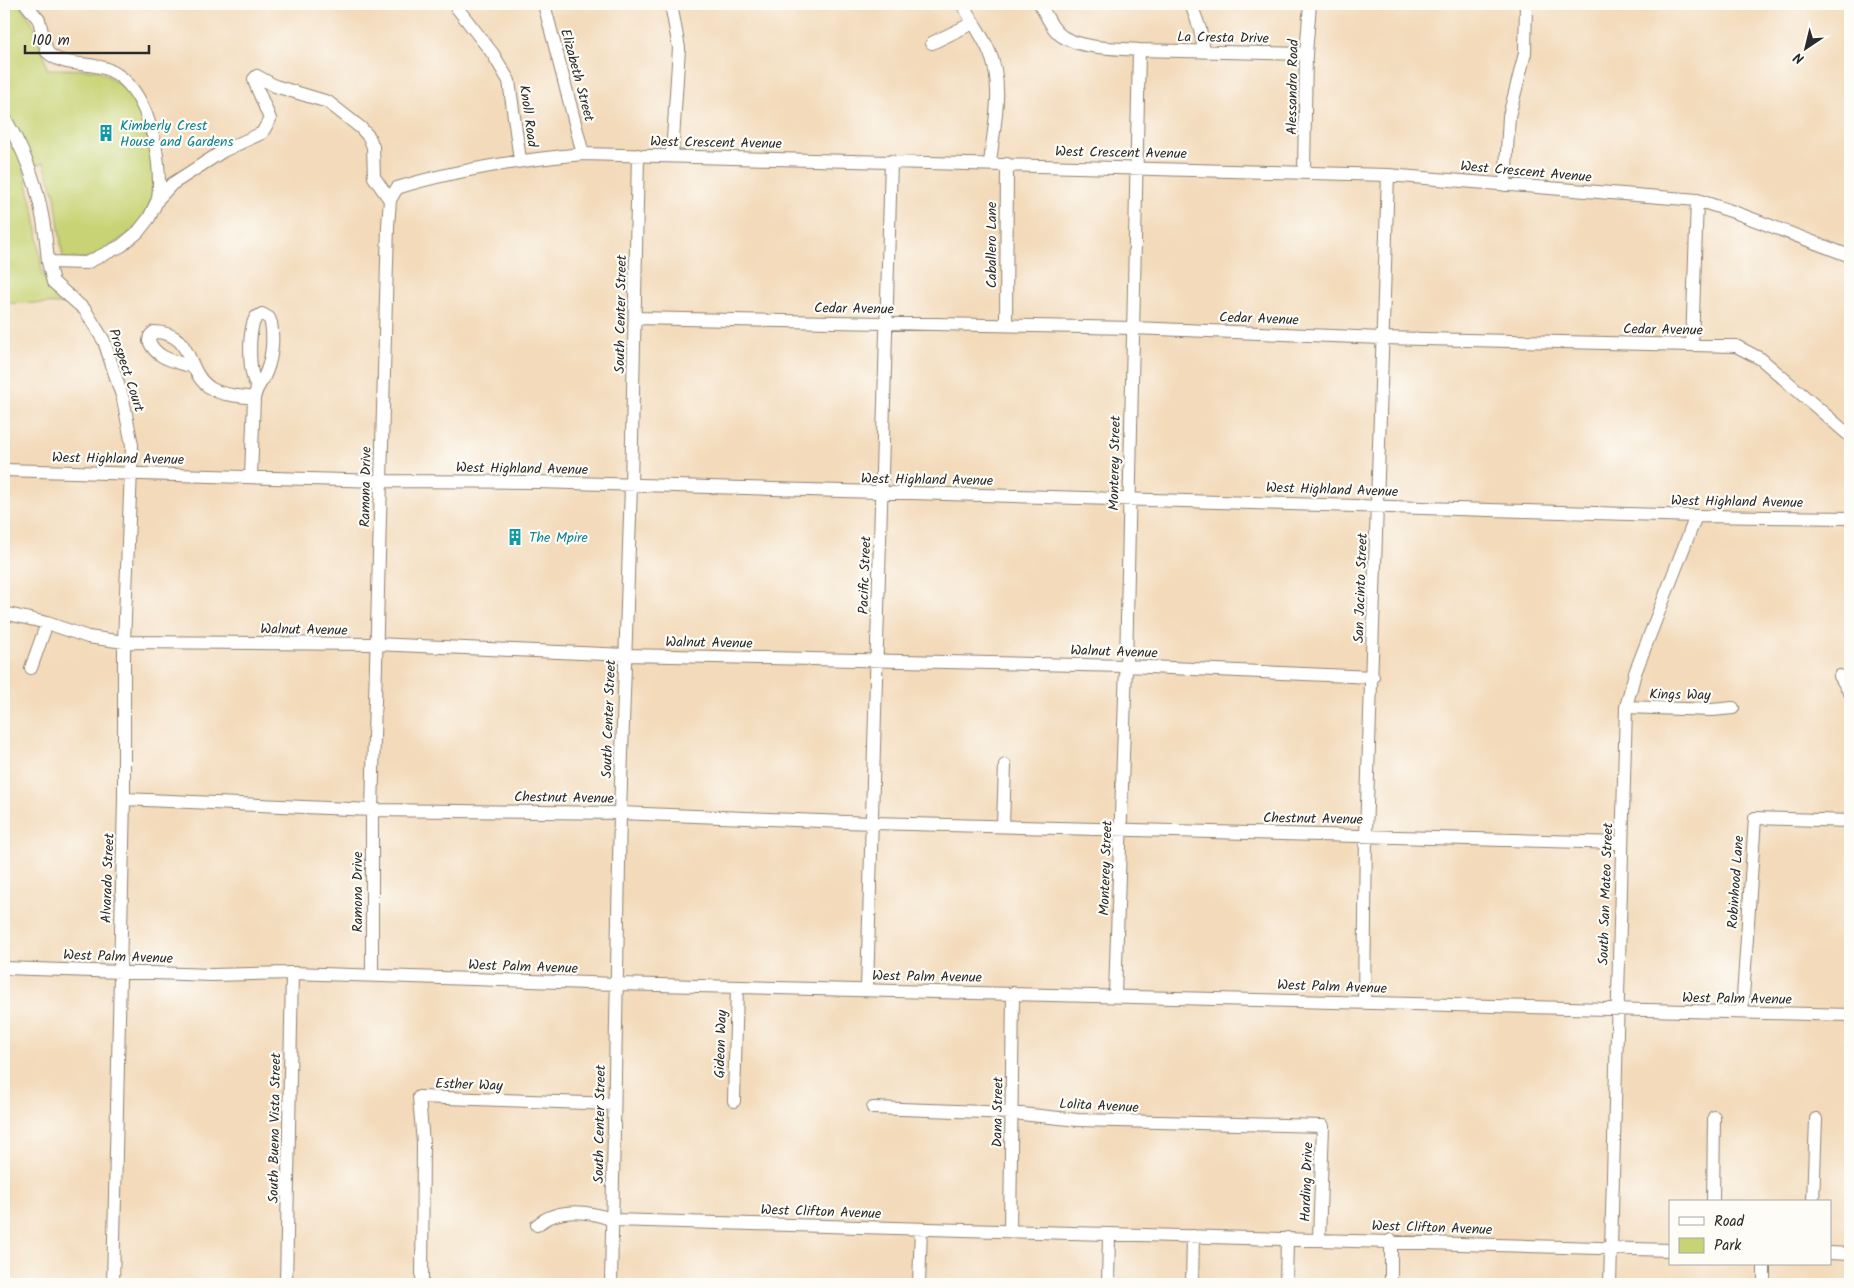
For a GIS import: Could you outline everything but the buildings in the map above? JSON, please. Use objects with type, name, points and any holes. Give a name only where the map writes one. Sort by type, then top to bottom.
[{"type":"street","points":[[26,4],[39,20],[47,52],[63,61],[108,69],[134,89],[148,122],[159,167],[158,199]]},
{"type":"street","name":"Knoll Road","points":[[454,4],[493,54],[509,81],[520,160]]},
{"type":"street","name":"Elizabeth Street","points":[[544,4],[583,154]]},
{"type":"street","points":[[671,4],[679,48],[672,155]]},
{"type":"street","points":[[962,4],[990,52],[995,68],[997,97],[990,164]]},
{"type":"street","points":[[1040,4],[1052,26],[1064,38],[1081,44],[1139,50]]},
{"type":"street","points":[[1191,4],[1200,29],[1204,50]]},
{"type":"street","name":"Alessandro Road","points":[[1304,172],[1306,54],[1310,4]]},
{"type":"street","points":[[1505,185],[1509,116],[1525,53],[1526,4]]},
{"type":"street","points":[[932,43],[973,23]]},
{"type":"street","name":"La Cresta Drive","points":[[1139,50],[1204,50],[1306,54]]},
{"type":"street","name":"Monterey Street","points":[[1115,995],[1126,666],[1139,50]]},
{"type":"street","points":[[48,262],[86,262],[121,246],[138,232],[149,218],[158,199],[172,184],[209,159],[256,137],[266,129],[270,118],[269,112],[255,83],[254,79],[257,76],[287,90],[328,102],[361,128],[372,142],[374,178],[390,200]]},
{"type":"street","name":"Prospect Court","points":[[4,117],[20,144],[38,192],[46,226],[48,262],[53,282],[84,310],[104,341],[123,399],[131,434],[132,473]]},
{"type":"street","name":"West Crescent Avenue","points":[[390,200],[398,188],[462,171],[520,160],[583,154],[1388,175],[1697,200],[1850,256]]},
{"type":"street","name":"South Center Street","points":[[611,1284],[620,813],[631,486],[638,155]]},
{"type":"street","name":"Pacific Street","points":[[867,989],[891,161]]},
{"type":"street","name":"Caballero Lane","points":[[1006,164],[1006,325]]},
{"type":"street","name":"San Jacinto Street","points":[[1364,1002],[1366,834],[1379,506],[1382,338],[1388,175]]},
{"type":"street","name":"Ramona Drive","points":[[372,975],[375,644],[390,200]]},
{"type":"street","points":[[1692,345],[1697,200]]},
{"type":"street","points":[[251,476],[255,392],[251,372],[252,325],[256,317],[262,314],[269,318],[271,323],[271,357],[264,377],[255,392]]},
{"type":"street","name":"Cedar Avenue","points":[[635,318],[1132,328],[1382,338],[1736,346],[1750,352],[1850,436]]},
{"type":"street","points":[[193,367],[210,388],[218,392],[255,392]]},
{"type":"street","name":"West Highland Avenue","points":[[4,470],[380,481],[537,482],[882,494],[1129,499],[1696,516],[1850,518]]},
{"type":"street","name":"Alvarado Street","points":[[112,1284],[124,799],[124,642],[132,473]]},
{"type":"street","name":"South San Mateo Street","points":[[1610,1284],[1626,707],[1635,673],[1696,516]]},
{"type":"street","name":"Walnut Avenue","points":[[4,613],[47,623],[88,637],[124,642],[375,644],[626,655],[1126,666],[1372,677]]},
{"type":"street","points":[[31,668],[47,623]]},
{"type":"street","points":[[1840,676],[1850,693]]},
{"type":"street","name":"Kings Way","points":[[1626,707],[1712,710],[1733,708]]},
{"type":"street","points":[[1003,826],[1005,765]]},
{"type":"street","name":"Chestnut Avenue","points":[[124,799],[372,810],[620,813],[872,823],[1366,834],[1621,843]]},
{"type":"street","name":"Robinhood Lane","points":[[1742,1012],[1755,818],[1850,821]]},
{"type":"street","name":"West Palm Avenue","points":[[4,968],[212,974],[372,975],[737,988],[1115,995],[1850,1016]]},
{"type":"street","name":"South Buena Vista Street","points":[[286,1284],[292,973]]},
{"type":"street","name":"Gideon Way","points":[[734,1101],[737,988]]},
{"type":"street","name":"Dana Street","points":[[1010,1231],[1013,993]]},
{"type":"street","name":"Esther Way","points":[[422,1284],[423,1143],[419,1097],[614,1104]]},
{"type":"street","name":"Lolita Avenue","points":[[873,1108],[1012,1113],[1078,1120],[1323,1126]]},
{"type":"street","points":[[1713,1200],[1714,1117]]},
{"type":"street","points":[[1813,1200],[1816,1119]]},
{"type":"street","name":"Harding Drive","points":[[1319,1239],[1323,1126]]},
{"type":"street","name":"West Clifton Avenue","points":[[537,1225],[546,1218],[571,1213],[588,1214],[613,1220],[1391,1240],[1669,1250]]},
{"type":"street","points":[[919,1284],[922,1229]]},
{"type":"street","points":[[1108,1284],[1109,1234]]},
{"type":"street","points":[[1192,1284],[1193,1236]]},
{"type":"street","name":"Harding Drive","points":[[1286,1284],[1287,1238]]},
{"type":"street","points":[[1391,1240],[1391,1284]]},
{"type":"street","points":[[1832,1254],[1850,1254]]},
{"type":"street","points":[[1764,1266],[1764,1284]]},
{"type":"green space","points":[[4,4],[18,4],[35,27],[47,69],[98,70],[134,93],[151,151],[154,171],[153,190],[148,207],[138,224],[100,254],[86,258],[63,259],[55,196],[44,163],[23,168],[35,215],[42,272],[51,289],[69,304],[4,303]]},
{"type":"place","name":"Kimberly Crest House and Gardens","points":[[106,133]]},
{"type":"place","name":"The Mpire","points":[[515,537]]}]
